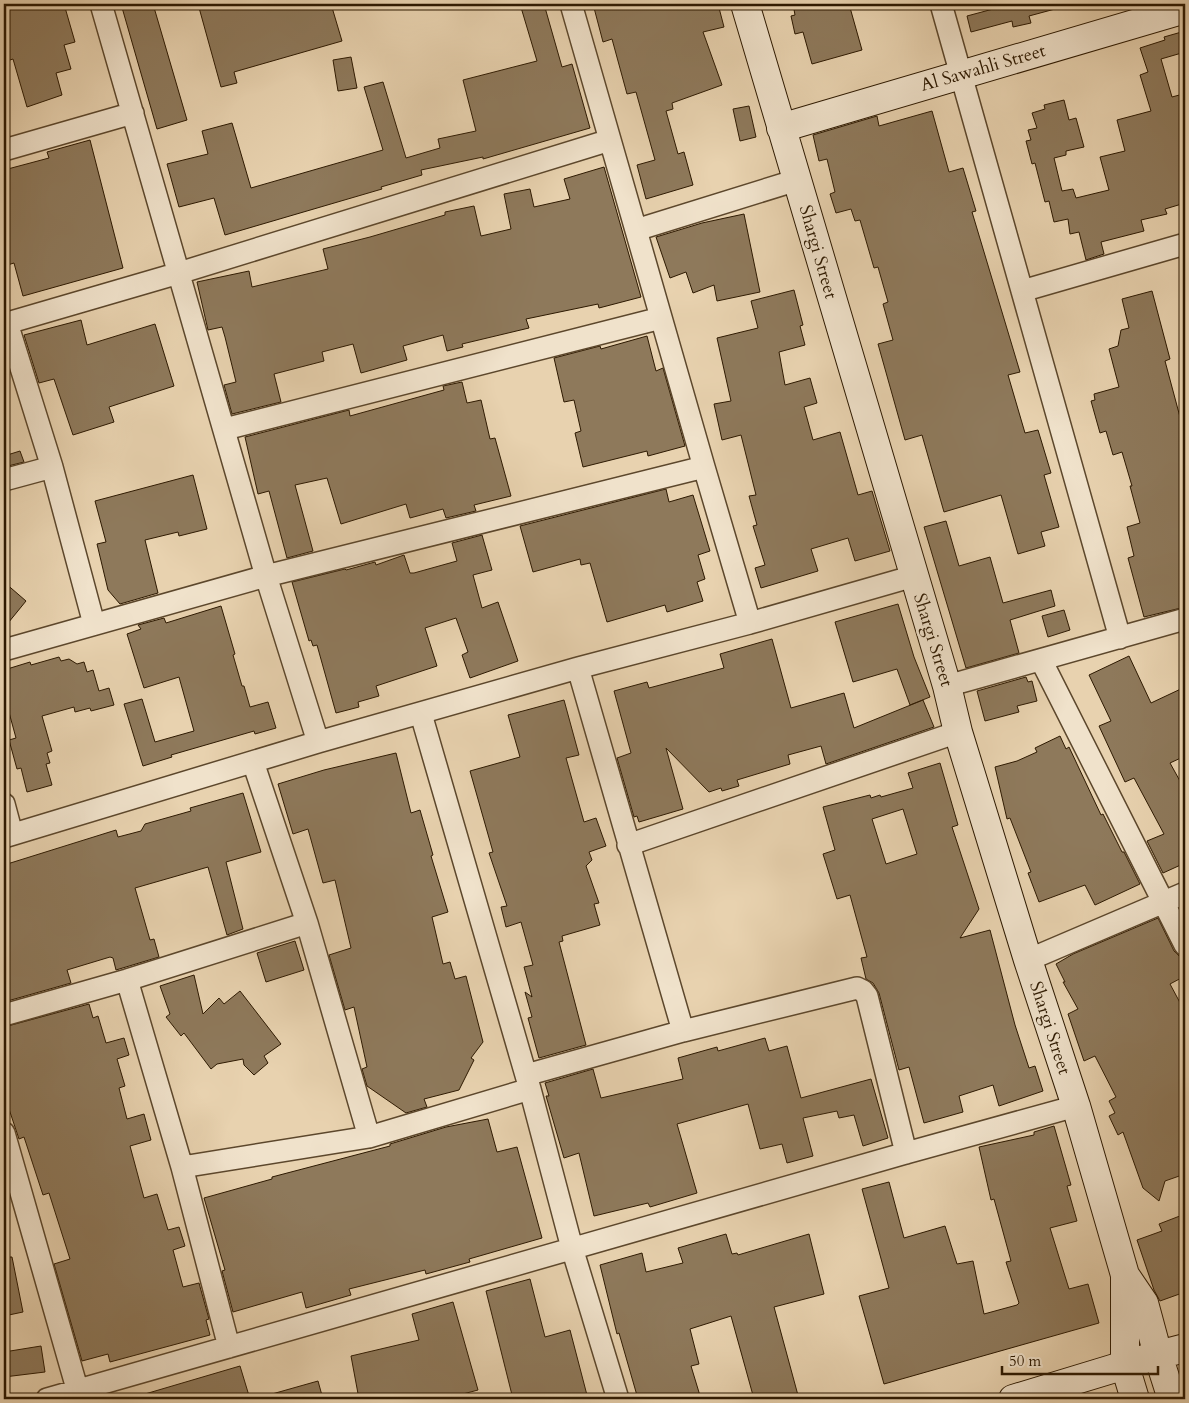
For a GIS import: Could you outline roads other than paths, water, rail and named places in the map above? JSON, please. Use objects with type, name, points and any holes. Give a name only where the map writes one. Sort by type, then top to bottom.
[{"type":"street","points":[[101,4],[266,576],[318,742]]},
{"type":"street","points":[[571,4],[750,623]]},
{"type":"street","name":"Shargi Street","points":[[745,4],[947,686],[958,732],[1028,960],[1076,1106],[1125,1275],[1134,1310],[1125,1366],[1135,1399]]},
{"type":"street","points":[[941,4],[1120,638]]},
{"type":"street","name":"Al Sawahli Street","points":[[781,128],[1185,8]]},
{"type":"street","points":[[4,150],[133,113]]},
{"type":"street","points":[[94,624],[52,467],[6,323],[179,273],[610,140]]},
{"type":"street","points":[[636,230],[797,180]]},
{"type":"street","points":[[1022,291],[1185,244]]},
{"type":"street","points":[[225,429],[661,318]]},
{"type":"street","points":[[4,480],[52,467]]},
{"type":"street","points":[[4,650],[266,576],[704,467]]},
{"type":"street","points":[[4,804],[8,836],[318,742],[578,668],[750,623],[914,576]]},
{"type":"street","points":[[947,686],[1185,619]]},
{"type":"street","points":[[1041,660],[1185,945]]},
{"type":"street","points":[[578,668],[684,1032]]},
{"type":"street","points":[[421,714],[528,1082],[572,1248],[618,1399]]},
{"type":"street","points":[[628,845],[958,732]]},
{"type":"street","points":[[252,762],[307,923],[369,1137]]},
{"type":"street","points":[[1028,960],[1185,893]]},
{"type":"street","points":[[4,1015],[127,980],[307,923]]},
{"type":"street","points":[[127,980],[182,1167],[229,1347]]},
{"type":"street","points":[[182,1167],[369,1137],[528,1082],[684,1032],[857,988],[867,996],[906,1153]]},
{"type":"street","points":[[47,1399],[79,1395],[229,1347],[1076,1106]]},
{"type":"street","points":[[4,1133],[79,1395]]},
{"type":"street","points":[[1134,1310],[1157,1321],[1166,1328],[1185,1333]]},
{"type":"street","points":[[1134,1310],[1176,1391],[1135,1399]]},
{"type":"street","points":[[1082,1378],[1093,1364],[1111,1348],[1134,1310]]},
{"type":"street","points":[[1012,1399],[1125,1366],[1158,1354],[1185,1348]]}]
